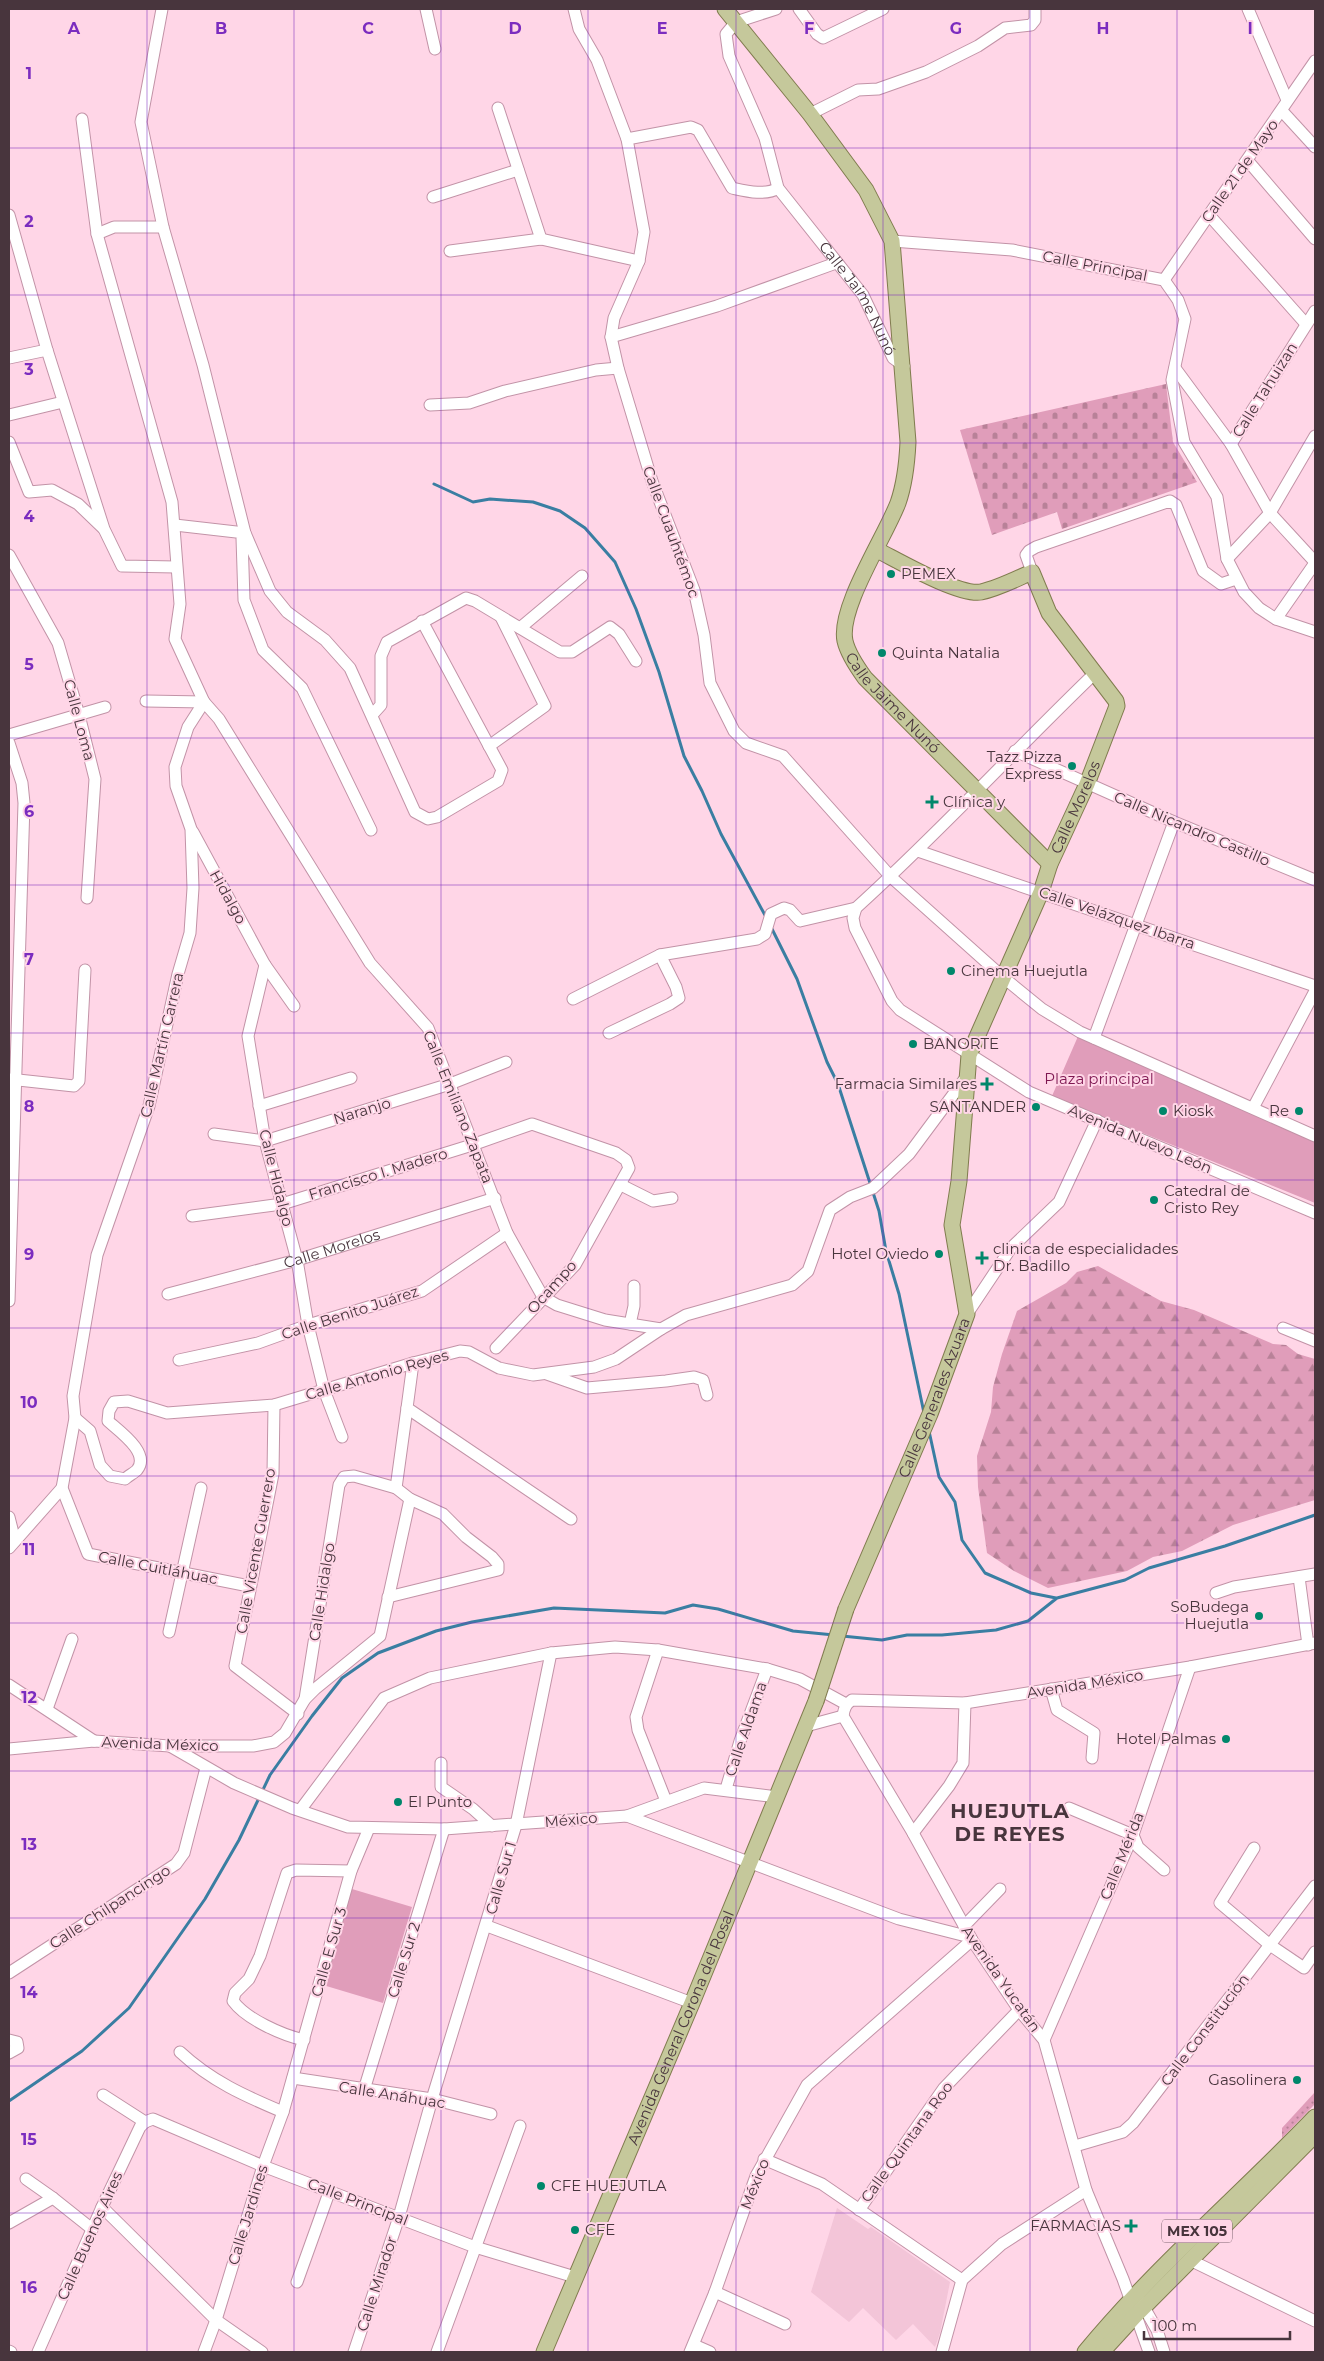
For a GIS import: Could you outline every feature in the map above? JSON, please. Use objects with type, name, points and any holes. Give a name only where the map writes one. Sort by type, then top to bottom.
[{"type":"main road","points":[[725,9],[810,114],[866,190],[892,241],[904,366]]},
{"type":"main road","name":"Calle Jaime Nunó","points":[[904,366],[908,442],[907,468],[898,502],[848,609],[845,641],[850,654],[865,678],[978,789],[1050,864]]},
{"type":"main road","points":[[877,550],[949,586],[979,593],[1032,572]]},
{"type":"main road","name":"Calle Morelos","points":[[967,1314],[952,1225],[959,1181],[969,1055],[1041,892],[1050,864],[1087,784],[1117,706],[1116,701],[1049,612],[1032,572]]},
{"type":"main road","name":"Calle Generales Azuara","points":[[816,1701],[846,1608],[930,1414],[967,1314]]},
{"type":"main road","name":"Avenida General Corona del Rosal","points":[[545,2352],[692,2003],[816,1701]]},
{"type":"main road","name":"MEX 105","points":[[1086,2352],[1133,2298],[1204,2224],[1315,2117]]},
{"type":"main road","name":"MEX 105","points":[[1102,2352],[1315,2135]]},
{"type":"main road","points":[[1204,2224],[1216,2236]]},
{"type":"street","points":[[162,9],[141,122],[163,227],[203,365],[245,533],[270,591],[287,612],[325,640],[350,668],[416,812],[428,818],[437,817],[498,781],[502,770],[422,621]]},
{"type":"street","points":[[426,9],[435,49]]},
{"type":"street","name":"Calle Cuauhtémoc","points":[[574,9],[579,29],[597,60],[627,139],[644,232],[639,261],[614,318],[611,337],[618,368],[652,481],[694,590],[704,635],[710,683],[734,731],[746,743],[783,756],[891,877],[1004,978],[1042,1009],[1080,1032],[1315,1136]]},
{"type":"street","points":[[736,22],[776,9]]},
{"type":"street","points":[[799,9],[817,34],[823,38],[883,9]]},
{"type":"street","points":[[810,114],[858,90],[878,90],[926,72],[978,46],[1005,28],[1031,25],[1035,20],[1035,9]]},
{"type":"street","points":[[1248,9],[1285,105],[1315,147]]},
{"type":"street","name":"Calle Jaime Nunó","points":[[736,22],[726,34],[730,56],[765,138],[778,188],[863,295],[893,358],[904,366]]},
{"type":"street","name":"Calle 21 de Mayo","points":[[1164,280],[1248,161],[1315,61]]},
{"type":"street","points":[[498,108],[541,239]]},
{"type":"street","name":"Calle Emiliano Zapata","points":[[82,119],[97,234],[172,502],[180,604],[175,639],[204,702],[219,719],[370,963],[428,1028],[507,1232],[543,1297]]},
{"type":"street","points":[[627,139],[691,128],[698,130],[732,188],[745,191],[771,192],[778,188]]},
{"type":"street","points":[[1248,161],[1315,238]]},
{"type":"street","points":[[433,197],[518,170]]},
{"type":"street","points":[[9,215],[47,350],[104,529],[122,566],[176,567]]},
{"type":"street","points":[[1209,215],[1306,324]]},
{"type":"street","points":[[97,234],[114,227],[163,227]]},
{"type":"street","points":[[450,251],[541,239],[639,261]]},
{"type":"street","name":"Calle Principal","points":[[892,241],[1012,250],[1164,280],[1178,300],[1185,319],[1172,380],[1184,442],[1217,497],[1227,559]]},
{"type":"street","points":[[611,337],[716,306],[836,263]]},
{"type":"street","name":"Calle Tahuizan","points":[[1231,444],[1315,312]]},
{"type":"street","points":[[9,358],[47,350]]},
{"type":"street","points":[[430,406],[469,403],[523,387],[596,370],[618,368]]},
{"type":"street","points":[[1175,368],[1231,444],[1270,513],[1315,562],[1276,619]]},
{"type":"street","points":[[9,415],[63,402]]},
{"type":"street","points":[[1315,436],[1270,513],[1227,559],[1236,579],[1259,608],[1276,619],[1315,632]]},
{"type":"street","points":[[9,442],[29,492],[52,490],[78,504],[104,529]]},
{"type":"street","points":[[1032,572],[1026,555],[1036,546],[1170,501],[1176,504],[1204,571],[1221,584],[1236,579]]},
{"type":"street","points":[[175,524],[245,533]]},
{"type":"street","points":[[245,533],[242,538],[244,600],[263,650],[302,688],[371,830]]},
{"type":"street","name":"Calle Loma","points":[[9,555],[58,643],[95,779],[86,898]]},
{"type":"street","points":[[520,628],[582,576]]},
{"type":"street","points":[[372,715],[381,704],[381,656],[387,642],[466,598],[475,601],[560,652],[572,652],[610,627],[619,634],[636,661]]},
{"type":"street","points":[[489,746],[545,706],[500,616]]},
{"type":"street","points":[[572,999],[660,955],[757,939],[765,934],[771,914],[784,908],[790,910],[800,921],[855,913],[1094,674]]},
{"type":"street","points":[[146,701],[204,702]]},
{"type":"street","name":"Calle Martín Carrera","points":[[75,1418],[73,1396],[97,1255],[149,1106],[178,974],[190,933],[193,888],[191,829],[176,786],[174,767],[188,728],[204,702]]},
{"type":"street","points":[[9,735],[106,707]]},
{"type":"street","points":[[9,743],[22,783],[24,803],[12,1079],[9,1301]]},
{"type":"street","name":"Calle Nicandro Castillo","points":[[1015,751],[1174,822],[1315,880]]},
{"type":"street","points":[[1094,1038],[1174,822]]},
{"type":"street","name":"Hidalgo","points":[[191,829],[265,965],[294,1006]]},
{"type":"street","name":"Calle Velázquez Ibarra","points":[[918,850],[1315,986]]},
{"type":"street","points":[[855,913],[855,928],[892,1001],[900,1010],[969,1055]]},
{"type":"street","points":[[609,1033],[679,998],[676,987],[660,955]]},
{"type":"street","name":"Calle Hidalgo","points":[[265,965],[248,1036],[259,1106],[265,1141],[297,1260],[308,1325],[324,1390],[342,1437]]},
{"type":"street","points":[[12,1079],[74,1086],[79,1081],[85,970]]},
{"type":"street","points":[[1253,1108],[1315,991]]},
{"type":"street","name":"Avenida Nuevo León","points":[[969,1055],[1029,1092],[1315,1213]]},
{"type":"street","name":"Naranjo","points":[[214,1134],[265,1141],[450,1084],[506,1062]]},
{"type":"street","name":"Calle Antonio Reyes","points":[[75,1418],[90,1431],[100,1465],[110,1476],[125,1479],[138,1469],[141,1460],[138,1449],[108,1421],[108,1411],[114,1402],[128,1401],[167,1413],[274,1405],[413,1363],[460,1351],[469,1352],[499,1368],[533,1375],[594,1367],[616,1359],[661,1328],[686,1315],[792,1285],[808,1271],[830,1210],[850,1197],[873,1188],[909,1154],[967,1076]]},
{"type":"street","points":[[259,1106],[351,1078]]},
{"type":"street","name":"Calle Generales Azuara","points":[[967,1314],[1011,1248],[1059,1202],[1097,1120]]},
{"type":"street","name":"Francisco I. Madero","points":[[192,1216],[282,1204],[472,1145],[532,1124],[616,1153],[626,1160],[629,1168]]},
{"type":"street","name":"Ocampo","points":[[496,1348],[575,1265],[629,1168]]},
{"type":"street","points":[[621,1185],[653,1201],[672,1198]]},
{"type":"street","name":"Calle Morelos","points":[[168,1294],[297,1260],[495,1198]]},
{"type":"street","name":"Calle Benito Juárez","points":[[179,1360],[258,1343],[308,1325],[422,1291],[507,1232]]},
{"type":"street","points":[[630,1324],[634,1306],[634,1286]]},
{"type":"street","points":[[543,1297],[557,1305],[605,1320],[661,1328]]},
{"type":"street","points":[[1283,1328],[1315,1341]]},
{"type":"street","points":[[388,1597],[498,1570],[498,1564],[492,1557],[466,1537],[443,1514],[410,1499],[396,1488],[413,1363]]},
{"type":"street","points":[[545,1374],[587,1388],[694,1377],[703,1380],[707,1395]]},
{"type":"street","name":"Calle Vicente Guerrero","points":[[274,1405],[272,1474],[235,1666],[298,1714]]},
{"type":"street","points":[[407,1408],[571,1519]]},
{"type":"street","points":[[12,1545],[62,1488],[75,1418]]},
{"type":"street","name":"Calle Hidalgo","points":[[305,1699],[339,1485],[344,1477],[354,1476],[396,1488]]},
{"type":"street","name":"Calle Cuitláhuac","points":[[62,1488],[88,1554],[181,1574],[250,1586]]},
{"type":"street","points":[[169,1632],[201,1488]]},
{"type":"street","points":[[305,1699],[380,1636],[410,1499]]},
{"type":"street","points":[[9,1517],[12,1545]]},
{"type":"street","points":[[1216,1593],[1234,1587],[1315,1574]]},
{"type":"street","points":[[1299,1577],[1312,1644]]},
{"type":"street","points":[[47,1709],[72,1638]]},
{"type":"street","name":"Avenida México","points":[[849,1702],[965,1703],[1190,1668],[1312,1644]]},
{"type":"street","points":[[296,1808],[384,1698],[430,1678],[551,1652],[615,1647],[658,1650],[767,1669],[800,1679],[849,1702],[843,1716],[806,1726]]},
{"type":"street","points":[[658,1650],[636,1717],[638,1730],[666,1801]]},
{"type":"street","name":"Calle Sur 1","points":[[432,2099],[487,1926],[516,1824],[551,1652]]},
{"type":"street","name":"Calle Mérida","points":[[1044,2040],[1133,1835],[1190,1668]]},
{"type":"street","name":"Calle Aldama","points":[[726,1789],[740,1741],[767,1669]]},
{"type":"street","points":[[9,1685],[94,1741]]},
{"type":"street","points":[[1051,1689],[1057,1710],[1094,1733],[1092,1758]]},
{"type":"street","name":"Avenida México","points":[[9,1749],[94,1741],[170,1746],[253,1746],[274,1742],[285,1733],[298,1714],[305,1699]]},
{"type":"street","points":[[913,1833],[949,1786],[963,1763],[965,1703]]},
{"type":"street","name":"Avenida Yucatán","points":[[843,1716],[913,1833],[971,1939],[1019,2010],[1044,2040],[1086,2190],[1123,2279],[1133,2298]]},
{"type":"street","name":"México","points":[[170,1746],[234,1783],[348,1827],[444,1830],[627,1816],[899,1919],[971,1939]]},
{"type":"street","points":[[441,1763],[441,1787],[473,1809],[492,1826]]},
{"type":"street","name":"Calle Chilpancingo","points":[[9,1973],[176,1864],[184,1853],[206,1768]]},
{"type":"street","points":[[627,1816],[704,1788],[726,1789],[777,1797]]},
{"type":"street","points":[[1069,1808],[1133,1835],[1138,1847],[1164,1870]]},
{"type":"street","name":"Calle E Sur 3","points":[[293,2078],[352,1871],[369,1828]]},
{"type":"street","name":"Calle Sur 2","points":[[364,2090],[444,1830]]},
{"type":"street","points":[[1254,1848],[1220,1903],[1270,1945],[1304,1968],[1315,1952]]},
{"type":"street","points":[[304,2040],[289,2036],[240,2011],[233,2001],[234,1993],[249,1979],[260,1956],[287,1873],[296,1870],[352,1871]]},
{"type":"street","name":"Calle Constitución","points":[[1075,2146],[1123,2132],[1133,2123],[1315,1886]]},
{"type":"street","points":[[964,1926],[1000,1889]]},
{"type":"street","points":[[487,1926],[692,2003]]},
{"type":"street","name":"México","points":[[692,2349],[764,2159],[807,2085],[971,1939]]},
{"type":"street","name":"Calle Quintana Roo","points":[[859,2210],[944,2088],[1019,2010]]},
{"type":"street","points":[[9,2040],[17,2042],[18,2048],[9,2053]]},
{"type":"street","points":[[180,2052],[201,2072],[240,2094],[283,2112]]},
{"type":"street","name":"Calle Anáhuac","points":[[293,2078],[432,2099],[491,2114]]},
{"type":"street","name":"Calle Jardines","points":[[204,2352],[216,2320],[263,2166],[283,2112],[293,2078]]},
{"type":"street","points":[[103,2095],[145,2122]]},
{"type":"street","name":"Calle Mirador","points":[[354,2352],[399,2217],[432,2099]]},
{"type":"street","name":"Calle Principal","points":[[145,2122],[153,2119],[263,2166],[475,2247],[575,2277]]},
{"type":"street","name":"Calle Buenos Aires","points":[[38,2352],[102,2207],[140,2127],[145,2122]]},
{"type":"street","points":[[437,2352],[520,2126]]},
{"type":"street","points":[[764,2159],[822,2184],[962,2280]]},
{"type":"street","points":[[26,2180],[53,2198],[92,2229]]},
{"type":"street","points":[[297,2282],[330,2190]]},
{"type":"street","points":[[942,2352],[962,2280],[1002,2244],[1086,2190]]},
{"type":"street","points":[[9,2223],[53,2198]]},
{"type":"street","points":[[102,2207],[216,2320],[262,2352]]},
{"type":"street","points":[[1192,2261],[1315,2321]]},
{"type":"street","points":[[715,2292],[785,2324]]},
{"type":"street","points":[[1133,2298],[1140,2312],[1149,2352]]},
{"type":"street","points":[[1140,2312],[1158,2330],[1164,2352]]},
{"type":"street","points":[[692,2349],[710,2352]]},
{"type":"shaded area","points":[[837,2208],[868,2229],[871,2227],[950,2282],[940,2333],[935,2347],[913,2324],[896,2340],[863,2308],[849,2322],[811,2292]]},
{"type":"green space","points":[[1166,384],[1173,442],[1197,482],[1062,529],[1057,512],[992,535],[960,430]]},
{"type":"green space","name":"Plaza principal","points":[[1079,1034],[1315,1139],[1315,1203],[1052,1096]]},
{"type":"green space","points":[[1098,1266],[1161,1301],[1194,1310],[1273,1344],[1286,1345],[1298,1354],[1315,1359],[1315,1500],[1233,1525],[1182,1551],[1153,1557],[1127,1571],[1048,1588],[1014,1571],[987,1553],[978,1487],[977,1456],[991,1412],[993,1387],[1002,1354],[1017,1311],[1066,1283],[1077,1272]]},
{"type":"green space","points":[[352,1889],[412,1907],[383,2003],[323,1985]]},
{"type":"green space","points":[[1315,2092],[1315,2104],[1282,2138],[1282,2128]]},
{"type":"waterway","points":[[434,484],[473,502],[490,499],[533,502],[560,511],[585,528],[615,562],[636,609],[659,672],[684,756],[721,834],[766,917]]},
{"type":"waterway","points":[[771,927],[797,979],[827,1062],[838,1084],[879,1211],[886,1251],[899,1294],[924,1413]]},
{"type":"waterway","points":[[929,1431],[939,1477],[955,1502],[962,1540],[985,1573],[1031,1593],[1056,1598]]},
{"type":"waterway","points":[[842,1636],[882,1640],[907,1635],[942,1635],[996,1630],[1028,1621],[1057,1598],[1125,1580],[1149,1568],[1225,1546],[1315,1515]]},
{"type":"waterway","points":[[9,2101],[82,2051],[129,2008],[205,1899],[239,1840],[270,1775],[342,1678],[378,1653],[436,1631],[472,1622],[554,1608],[665,1613],[693,1605],[718,1609],[793,1631],[834,1635]]},
{"type":"place","name":"PEMEX","points":[[891,574]]},
{"type":"place","name":"Quinta Natalia","points":[[882,653]]},
{"type":"place","name":"Tazz Pizza Express","points":[[1072,766]]},
{"type":"place","name":"Clínica y","points":[[932,802]]},
{"type":"place","name":"Cinema Huejutla","points":[[951,971]]},
{"type":"place","name":"BANORTE","points":[[913,1044]]},
{"type":"place","name":"Farmacia Similares","points":[[987,1084]]},
{"type":"place","name":"SANTANDER","points":[[1036,1107]]},
{"type":"place","name":"Kiosk","points":[[1163,1111]]},
{"type":"place","name":"Re","points":[[1299,1111]]},
{"type":"place","name":"Catedral de Cristo Rey","points":[[1154,1200]]},
{"type":"place","name":"Hotel Oviedo","points":[[939,1254]]},
{"type":"place","name":"clinica de especialidades Dr. Badillo","points":[[982,1258]]},
{"type":"place","name":"SoBudega Huejutla","points":[[1259,1616]]},
{"type":"place","name":"Hotel Palmas","points":[[1226,1739]]},
{"type":"place","name":"El Punto","points":[[398,1802]]},
{"type":"place","name":"Gasolinera","points":[[1297,2080]]},
{"type":"place","name":"CFE HUEJUTLA","points":[[541,2186]]},
{"type":"place","name":"FARMACIAS","points":[[1131,2226]]},
{"type":"place","name":"CFE","points":[[575,2230]]},
{"type":"district","name":"HUEJUTLA DE REYES","points":[[1010,1822]]}]
